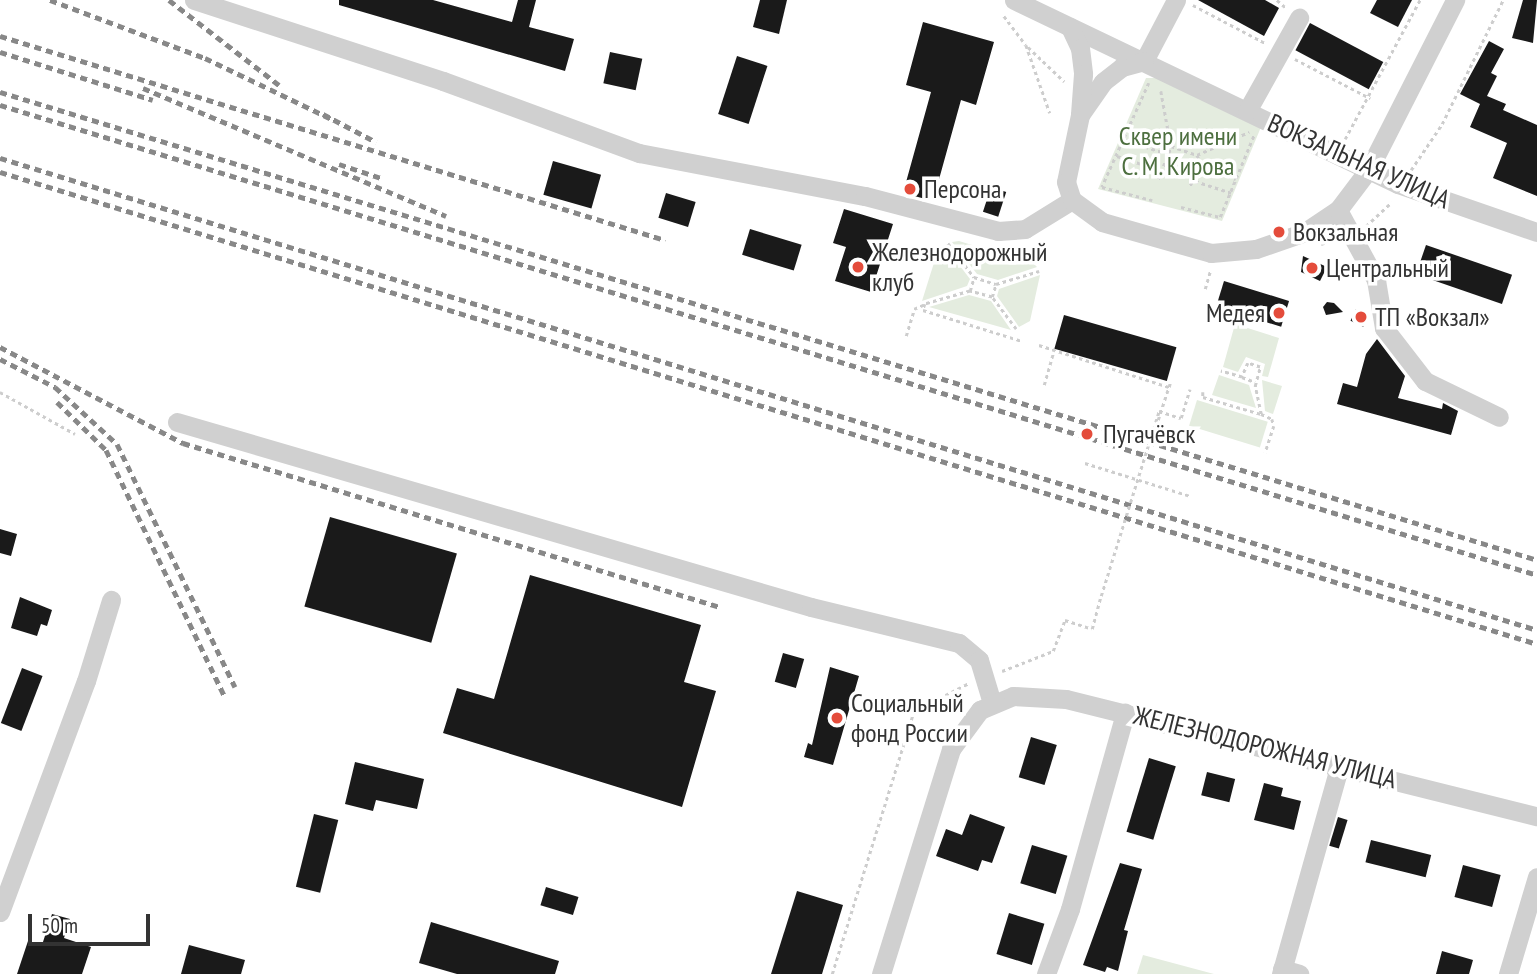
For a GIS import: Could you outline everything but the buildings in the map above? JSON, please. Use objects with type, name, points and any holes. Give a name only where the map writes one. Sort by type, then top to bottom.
[{"type":"street","points":[[194,0],[443,81],[639,153],[865,196],[998,231],[1025,229],[1072,200]]},
{"type":"street","points":[[1080,115],[1103,82],[1122,67],[1144,61],[1176,0]]},
{"type":"street","points":[[1070,27],[1080,48],[1083,74],[1080,115],[1068,157],[1066,183],[1072,200],[1102,222],[1129,233],[1211,253],[1256,249],[1305,232],[1338,209],[1369,169],[1455,0]]},
{"type":"street","name":"ВОКЗАЛЬНАЯ УЛИЦА","points":[[1008,6],[1051,18],[1144,61],[1246,117],[1369,169],[1537,232]]},
{"type":"street","points":[[1246,117],[1299,18]]},
{"type":"street","points":[[1338,209],[1376,280],[1384,328],[1425,381],[1499,417]]},
{"type":"street","points":[[177,422],[811,607],[959,643],[979,660],[992,703],[964,727],[951,750],[881,974]]},
{"type":"street","points":[[0,912],[5,881],[86,681],[111,600]]},
{"type":"street","name":"ЖЕЛЕЗНОДОРОЖНАЯ УЛИЦА","points":[[992,703],[1038,695],[1125,713],[1537,816]]},
{"type":"street","points":[[1046,974],[1070,909],[1125,713]]},
{"type":"street","points":[[1287,972],[1340,765]]},
{"type":"street","points":[[1508,974],[1537,877]]},
{"type":"path","points":[[1342,145],[1420,0]]},
{"type":"path","points":[[1409,173],[1442,124],[1503,0]]},
{"type":"path","points":[[1008,6],[1026,45],[1050,113]]},
{"type":"path","points":[[1026,45],[1064,81]]},
{"type":"path","points":[[1152,200],[1102,187],[1148,83],[1159,83],[1171,146]]},
{"type":"path","points":[[1246,117],[1257,129]]},
{"type":"path","points":[[1171,146],[1198,155],[1257,129]]},
{"type":"path","points":[[1181,207],[1220,217],[1257,129]]},
{"type":"path","points":[[1123,140],[1165,153]]},
{"type":"path","points":[[1158,179],[1165,153],[1171,146]]},
{"type":"path","points":[[1198,155],[1202,164],[1236,179]]},
{"type":"path","points":[[1116,156],[1160,170]]},
{"type":"path","points":[[1189,188],[1202,164]]},
{"type":"path","points":[[1195,181],[1231,193]]},
{"type":"path","points":[[948,243],[974,277],[996,284],[1039,271]]},
{"type":"path","points":[[970,291],[974,277]]},
{"type":"path","points":[[992,297],[996,284]]},
{"type":"path","points":[[906,336],[914,309],[970,291],[992,297],[1016,329]]},
{"type":"path","points":[[925,304],[923,310],[1022,341]]},
{"type":"path","points":[[1038,345],[1053,353],[1169,385],[1158,420]]},
{"type":"path","points":[[1044,385],[1053,353]]},
{"type":"path","points":[[1241,377],[1248,363],[1260,367],[1256,382],[1261,414]]},
{"type":"path","points":[[1221,371],[1256,382]]},
{"type":"path","points":[[832,974],[914,711],[950,689],[1053,651],[1065,620],[1092,629],[1159,411],[1181,418],[1190,389]]},
{"type":"path","points":[[0,392],[75,433]]},
{"type":"path","points":[[1203,392],[1203,397],[1272,419],[1274,426],[1265,453]]},
{"type":"path","points":[[1085,463],[1190,496]]},
{"type":"green space","name":"Сквер имени С. М. Кирова","points":[[1146,78],[1159,78],[1261,127],[1222,221],[1098,189]]},
{"type":"green space","points":[[959,241],[1037,267],[998,280],[977,274],[952,242]]},
{"type":"green space","points":[[944,245],[970,279],[967,286],[922,301],[938,250]]},
{"type":"green space","points":[[1040,275],[1030,321],[1019,327],[997,296],[999,289]]},
{"type":"green space","points":[[969,295],[991,301],[1011,330],[929,307]]},
{"type":"green space","points":[[1235,324],[1279,338],[1268,377],[1262,376],[1265,364],[1246,357],[1238,372],[1223,367]]},
{"type":"green space","points":[[1219,375],[1249,385],[1256,408],[1212,395]]},
{"type":"green space","points":[[1262,380],[1282,386],[1273,414],[1265,411]]},
{"type":"green space","points":[[1197,400],[1268,422],[1260,447],[1189,426]]},
{"type":"green space","points":[[1143,955],[1214,974],[1137,974]]},
{"type":"railway","points":[[50,0],[205,58],[332,119]]},
{"type":"railway","points":[[169,0],[279,85]]},
{"type":"railway","points":[[0,36],[665,240]]},
{"type":"railway","points":[[0,52],[153,100]]},
{"type":"railway","points":[[143,88],[446,216]]},
{"type":"railway","points":[[0,92],[1537,560]]},
{"type":"railway","points":[[0,105],[1537,575]]},
{"type":"railway","points":[[323,114],[376,142]]},
{"type":"railway","points":[[0,158],[1537,630]]},
{"type":"railway","points":[[339,164],[384,179]]},
{"type":"railway","points":[[0,172],[1537,644]]},
{"type":"railway","points":[[0,347],[183,443],[720,607]]},
{"type":"railway","points":[[0,359],[55,387],[117,444],[235,687]]},
{"type":"railway","points":[[57,402],[106,450],[225,697]]},
{"type":"place","name":"Персона","points":[[910,189]]},
{"type":"place","name":"Вокзальная","points":[[1279,232]]},
{"type":"place","name":"Железнодорожный клуб","points":[[858,267]]},
{"type":"place","name":"Центральный","points":[[1312,268]]},
{"type":"place","name":"Медея","points":[[1279,313]]},
{"type":"place","name":"ТП «Вокзал»","points":[[1361,317]]},
{"type":"place","name":"Пугачёвск","points":[[1087,434]]},
{"type":"place","name":"Социальный фонд России","points":[[837,718]]}]
